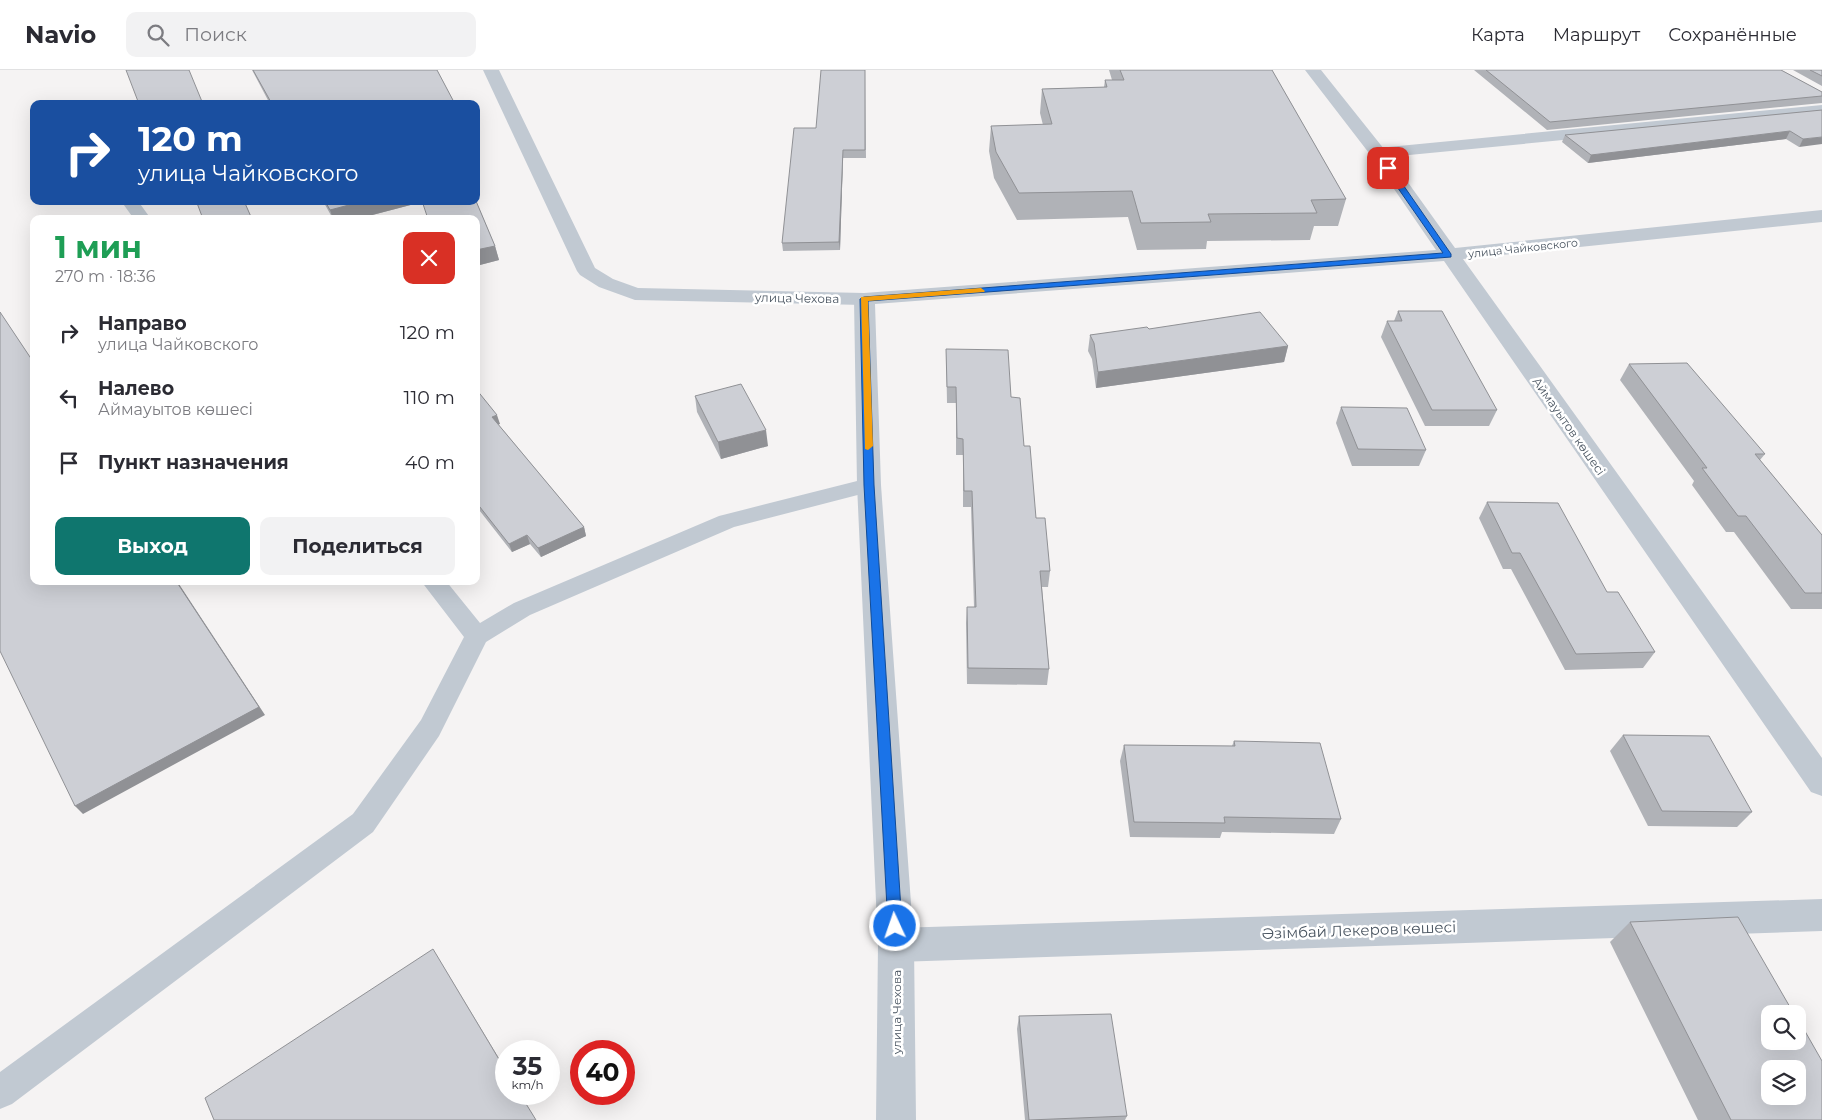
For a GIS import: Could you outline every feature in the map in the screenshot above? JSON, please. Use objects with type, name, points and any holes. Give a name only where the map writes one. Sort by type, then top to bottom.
[{"type":"street","name":"улица Чехова","points":[[490,70],[587,271],[606,283],[635,294],[864,299],[869,485],[896,945],[896,1120]]},
{"type":"street","name":"Аймауытов көшесі","points":[[1313,70],[1378,153],[1448,255],[1822,783]]},
{"type":"street","points":[[1378,153],[1822,110]]},
{"type":"street","name":"улица Чайковского","points":[[864,299],[1448,255],[1822,216]]},
{"type":"street","name":"Әзімбай Лекеров көшесі","points":[[896,945],[1822,915]]},
{"type":"lane","points":[[132,205],[140,215]]},
{"type":"lane","points":[[0,1092],[363,823],[430,728],[477,636],[522,609],[727,521],[869,485]]},
{"type":"lane","points":[[436,585],[477,636]]},
{"type":"building","points":[[126,70],[189,70],[201,100],[137,100]]},
{"type":"building","points":[[253,70],[437,70],[453,100],[270,100]]},
{"type":"building","points":[[821,70],[865,70],[865,150],[843,150],[839,242],[782,243],[794,128],[816,128]]},
{"type":"building","points":[[1120,70],[1272,70],[1346,199],[1311,200],[1317,213],[1208,214],[1211,222],[1141,223],[1132,191],[1019,193],[996,152],[991,126],[1052,124],[1042,89],[1107,87],[1105,80],[1124,80]]},
{"type":"building","points":[[1486,70],[1781,70],[1822,92],[1822,96],[1550,122]]},
{"type":"building","points":[[1810,70],[1822,70],[1822,76]]},
{"type":"building","points":[[1822,110],[1822,137],[1803,139],[1790,131],[1591,155],[1565,135]]},
{"type":"building","points":[[198,205],[246,205],[250,215],[202,215]]},
{"type":"building","points":[[327,205],[349,205],[330,210]]},
{"type":"building","points":[[423,205],[478,205],[495,246],[480,249],[480,215],[427,215]]},
{"type":"building","points":[[1398,311],[1442,311],[1497,410],[1432,410],[1387,321],[1402,321]]},
{"type":"building","points":[[0,312],[30,357],[30,585],[179,585],[259,707],[75,806],[0,651]]},
{"type":"building","points":[[1260,312],[1288,346],[1098,372],[1094,343],[1090,335],[1147,327],[1149,329]]},
{"type":"building","points":[[946,349],[1008,350],[1011,397],[1020,398],[1024,446],[1030,446],[1036,518],[1045,518],[1050,571],[1040,571],[1049,669],[968,668],[967,607],[976,607],[972,491],[964,491],[963,439],[957,438],[956,387],[947,387]]},
{"type":"building","points":[[1687,363],[1765,454],[1755,454],[1822,535],[1822,593],[1805,593],[1746,516],[1738,516],[1702,468],[1707,468],[1629,364]]},
{"type":"building","points":[[741,384],[766,430],[718,442],[695,396]]},
{"type":"building","points":[[480,394],[497,415],[492,417],[584,527],[538,548],[527,535],[509,544],[480,507]]},
{"type":"building","points":[[1341,407],[1407,408],[1426,450],[1358,449]]},
{"type":"building","points":[[1487,502],[1558,503],[1607,592],[1618,592],[1655,652],[1576,654],[1520,553],[1512,553]]},
{"type":"building","points":[[1623,735],[1709,736],[1752,812],[1662,811]]},
{"type":"building","points":[[1234,741],[1320,743],[1341,819],[1224,817],[1225,823],[1134,822],[1124,745],[1235,746]]},
{"type":"building","points":[[1738,917],[1789,1005],[1761,1005],[1761,1050],[1806,1050],[1806,1033],[1822,1061],[1822,1120],[1731,1120],[1630,922]]},
{"type":"building","points":[[433,949],[495,1053],[495,1105],[527,1105],[536,1120],[214,1120],[205,1098]]},
{"type":"building","points":[[1111,1014],[1127,1116],[1029,1120],[1019,1016]]},
{"type":"slow traffic","points":[[868,446],[864,299],[981,291]]},
{"type":"route","points":[[895,926],[869,485],[864,299],[1448,255],[1388,168]]}]
